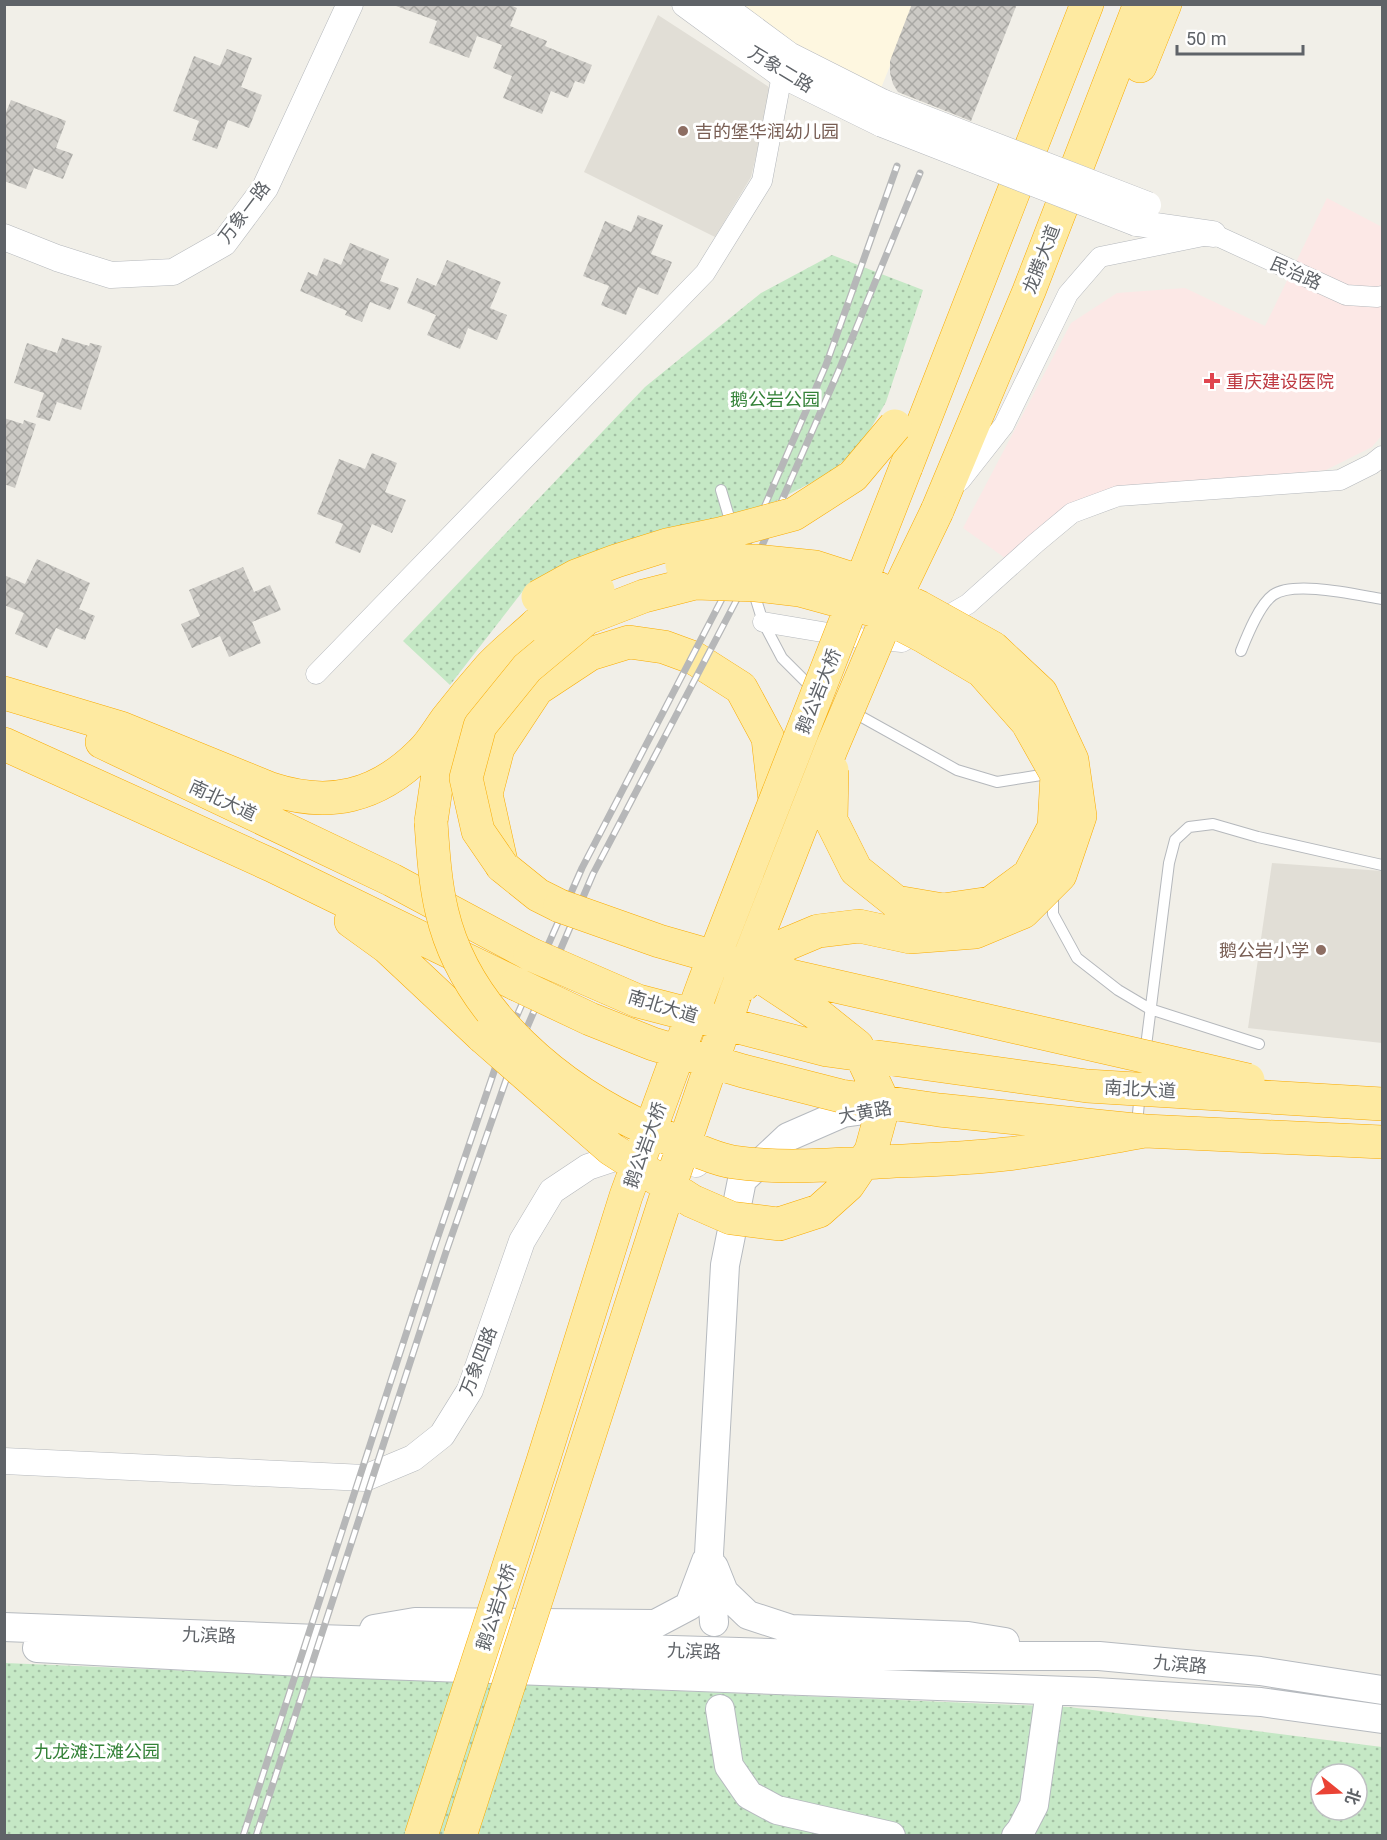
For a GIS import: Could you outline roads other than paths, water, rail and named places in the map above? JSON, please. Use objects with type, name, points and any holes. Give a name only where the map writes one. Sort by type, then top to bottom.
[{"type":"highway","points":[[1053,92],[1072,4]]},
{"type":"highway","points":[[538,610],[576,576],[667,545],[794,514],[853,476],[895,426],[979,284],[1087,4]]},
{"type":"highway","name":"龙腾大道","points":[[937,511],[1029,291],[1140,4]]},
{"type":"highway","points":[[1029,291],[1135,76],[1165,4]]},
{"type":"highway","name":"鹅公岩大桥","points":[[421,1836],[626,1196],[708,972],[979,284]]},
{"type":"highway","name":"鹅公岩大桥","points":[[460,1836],[666,1197],[740,978],[832,747],[897,594],[937,511]]},
{"type":"highway","points":[[740,978],[787,944],[818,931],[859,926],[910,937],[975,932],[1023,912],[1060,875],[1080,816],[1072,760],[1041,693],[993,648],[919,607],[871,585],[815,567],[755,561],[701,561],[644,574],[538,610],[497,631],[475,663],[456,708],[438,774],[431,822],[442,913],[460,962],[488,1007],[532,1055],[618,1116],[730,1162],[791,1168],[1006,1154],[1141,1127]]},
{"type":"highway","points":[[271,865],[387,947],[483,1037],[611,1149],[692,1201],[731,1218],[778,1224],[819,1211],[848,1185],[871,1150],[882,1111],[881,1102],[857,1046],[817,1014],[658,941],[560,906],[538,894],[502,866],[478,831],[466,778],[480,726],[526,668],[587,618],[644,596],[695,583],[756,585],[800,590],[873,610],[982,671],[1028,722],[1057,775],[1054,827],[1029,875],[991,903],[943,910],[896,902],[856,870],[831,820],[832,747]]},
{"type":"highway","points":[[502,866],[486,794],[498,748],[537,690],[590,654],[629,642],[664,647],[694,658],[741,688],[768,738],[775,800]]},
{"type":"highway","points":[[4,694],[122,728],[279,792],[295,797],[324,799],[348,796],[376,786],[398,772],[422,752],[456,708]]},
{"type":"highway","name":"南北大道","points":[[4,694],[392,880],[530,954],[639,1001],[826,1050],[1087,1086],[1383,1103]]},
{"type":"highway","name":"南北大道","points":[[4,744],[271,865],[590,1019],[653,1044],[743,1071],[841,1096],[939,1110],[1141,1127],[1383,1142]]},
{"type":"highway","points":[[740,978],[1300,1092],[1383,1103]]},
{"type":"main road","name":"大黄路","points":[[742,1180],[788,1137],[843,1113],[912,1104],[1141,1127],[1286,1135],[1383,1137]]},
{"type":"main road","points":[[714,1622],[709,1554],[725,1265],[742,1180]]},
{"type":"main road","points":[[309,1647],[415,1622],[655,1624],[689,1606],[709,1554]]},
{"type":"main road","points":[[709,1554],[724,1592],[748,1615],[791,1629],[968,1636],[1099,1656],[1109,1662],[1114,1671],[1113,1682],[1107,1689],[1095,1692]]},
{"type":"main road","name":"九滨路","points":[[4,1627],[1261,1702],[1383,1719]]},
{"type":"main road","name":"九滨路","points":[[4,1646],[309,1647],[865,1656],[1099,1656],[1260,1671],[1383,1689]]},
{"type":"main road","points":[[1016,1836],[1034,1805],[1050,1691]]},
{"type":"main road","points":[[720,1709],[729,1766],[749,1795],[777,1810],[891,1836]]},
{"type":"street","name":"万象一路","points":[[4,237],[57,258],[111,275],[172,272],[224,243],[265,188],[350,4]]},
{"type":"street","name":"万象二路","points":[[686,4],[782,75],[883,113]]},
{"type":"street","name":"万象二路","points":[[720,4],[789,55],[883,113]]},
{"type":"street","points":[[316,674],[705,273],[762,181],[782,75]]},
{"type":"street","points":[[883,113],[1142,214],[1213,234]]},
{"type":"street","points":[[937,511],[1004,425],[1068,294],[1100,257],[1213,234]]},
{"type":"street","name":"民治路","points":[[1213,234],[1346,295],[1383,296]]},
{"type":"street","points":[[763,622],[858,638],[902,642],[968,604],[1072,513],[1118,496],[1341,480],[1383,456]]},
{"type":"street","name":"万象四路","points":[[4,1461],[365,1478],[413,1458],[442,1435],[470,1390],[522,1240],[552,1191],[588,1167],[624,1155],[677,1158],[742,1180]]},
{"type":"lane","points":[[721,490],[763,622],[782,658],[809,688],[957,770],[997,782],[1041,775],[1067,784],[1073,815],[1052,866],[1053,914],[1077,958],[1118,990],[1150,1009],[1259,1044]]},
{"type":"lane","points":[[1241,651],[1254,620],[1272,596],[1286,590],[1324,589],[1383,599]]},
{"type":"lane","points":[[1141,1127],[1143,1071],[1150,1009],[1169,863],[1175,840],[1189,827],[1213,824],[1258,837],[1383,865]]},
{"type":"railway","points":[[243,1836],[434,1248],[500,1054],[582,868],[735,574],[826,365],[897,166]]},
{"type":"railway","points":[[256,1836],[446,1252],[513,1060],[593,874],[747,580],[839,370],[920,173]]},
{"type":"place","name":"吉的堡华润幼儿园","points":[[683,131]]},
{"type":"place","name":"重庆建设医院","points":[[1212,381]]},
{"type":"place","name":"鹅公岩小学","points":[[1321,950]]},
{"type":"park label","name":"鹅公岩公园","points":[[775,399]]},
{"type":"park label","name":"九龙滩江滩公园","points":[[97,1751]]}]
